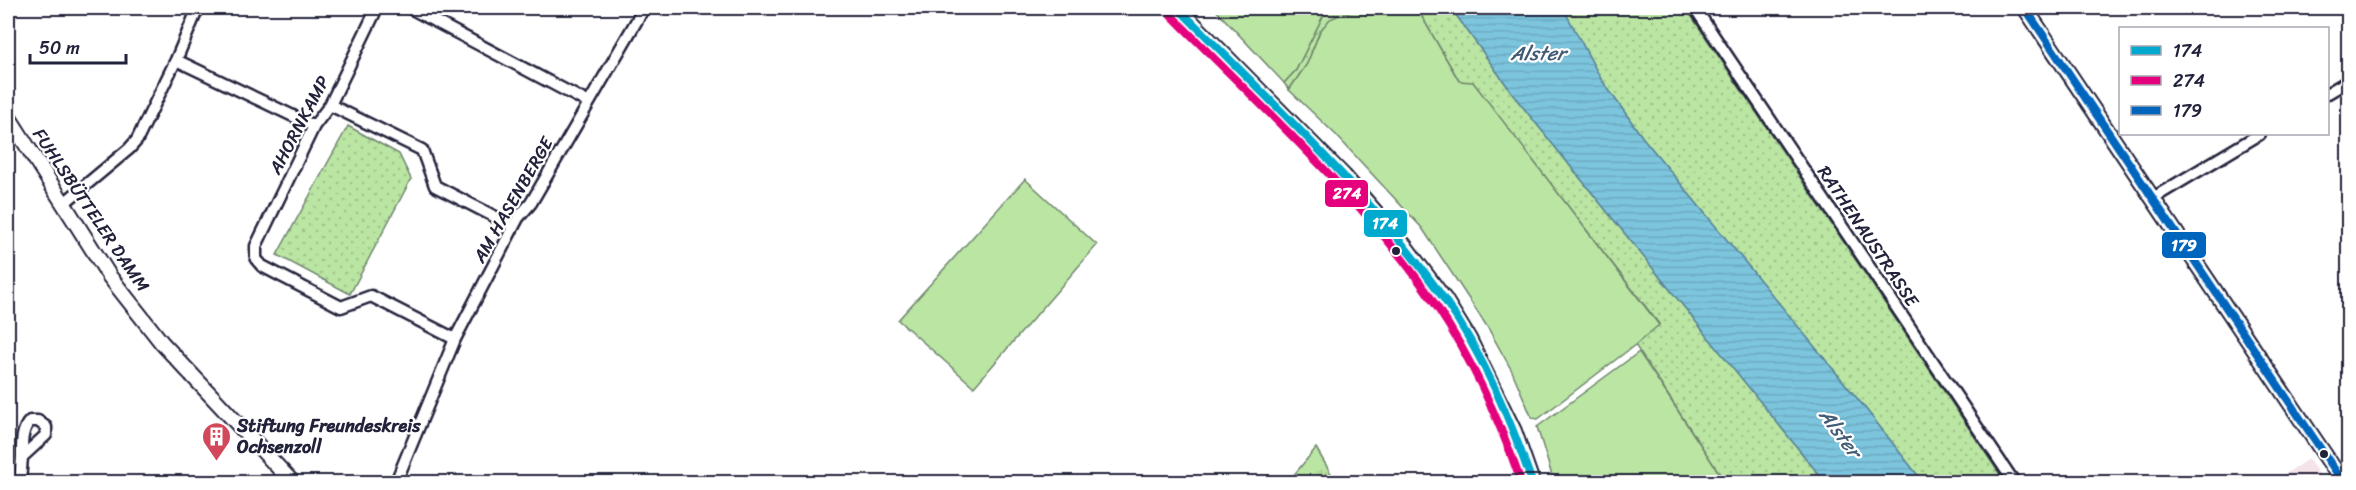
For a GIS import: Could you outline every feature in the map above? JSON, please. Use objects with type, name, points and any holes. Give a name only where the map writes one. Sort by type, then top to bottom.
[{"type":"street","points":[[63,204],[137,140],[176,60],[198,8]]},
{"type":"street","name":"AHORNKAMP","points":[[377,8],[330,105],[314,126],[256,246],[256,259],[262,266],[341,307],[371,296],[455,339]]},
{"type":"street","points":[[410,8],[589,103]]},
{"type":"street","name":"AM HASENBERGE","points":[[396,483],[455,339],[513,226],[531,203],[644,8]]},
{"type":"street","points":[[1178,8],[1344,176],[1404,244],[1445,300],[1469,339],[1509,421],[1532,483]]},
{"type":"street","name":"RATHENAUSTRASSE","points":[[1695,8],[2014,483]]},
{"type":"street","points":[[2025,8],[2347,482]]},
{"type":"street","points":[[176,60],[314,126]]},
{"type":"street","points":[[2329,92],[2349,81]]},
{"type":"street","points":[[330,105],[422,150],[435,186],[513,226]]},
{"type":"street","name":"FUHLSBÜTTELER DAMM","points":[[8,116],[110,277],[162,343],[292,483]]},
{"type":"street","points":[[2152,198],[2258,135]]},
{"type":"street","points":[[20,483],[22,457]]},
{"type":"shaded area","points":[[2308,459],[2325,482],[2273,482]]},
{"type":"green space","points":[[1214,8],[1337,8],[1324,14],[1296,70],[1284,83]]},
{"type":"green space","points":[[1337,8],[1451,8],[1518,101],[1825,482],[1725,482],[1635,345],[1659,324],[1473,83],[1459,81],[1418,10],[1320,31],[1307,64],[1289,90],[1284,83],[1296,70],[1324,14]]},
{"type":"green space","points":[[1369,8],[1418,10],[1459,81],[1473,82],[1659,325],[1538,419],[1532,418],[1512,371],[1488,328],[1422,228],[1335,134],[1289,90],[1307,64],[1320,31],[1330,19]]},
{"type":"green space","points":[[1563,8],[1686,8],[2005,482],[1923,482],[1643,138],[1601,79]]},
{"type":"green space","points":[[348,126],[399,154],[411,179],[350,294],[277,255]]},
{"type":"green space","points":[[1025,179],[1097,245],[974,387],[898,320]]},
{"type":"green space","points":[[1639,352],[1725,482],[1554,482],[1537,427]]},
{"type":"green space","points":[[1316,448],[1336,482],[1288,482]]},
{"type":"water","name":"Alster","points":[[1451,8],[1563,8],[1601,79],[1643,138],[1923,482],[1825,482],[1518,101]]},
{"type":"transit line","name":"174","points":[[1178,8],[1283,112],[1351,184],[1415,259],[1458,320],[1483,364],[1505,411],[1532,482]]},
{"type":"transit line","name":"179","points":[[2025,8],[2343,482]]},
{"type":"transit line","name":"274","points":[[1171,15],[1346,192],[1409,268],[1437,307],[1474,370],[1495,414],[1521,482]]},
{"type":"place","name":"Stiftung Freundeskreis Ochsenzoll","points":[[216,462]]}]
